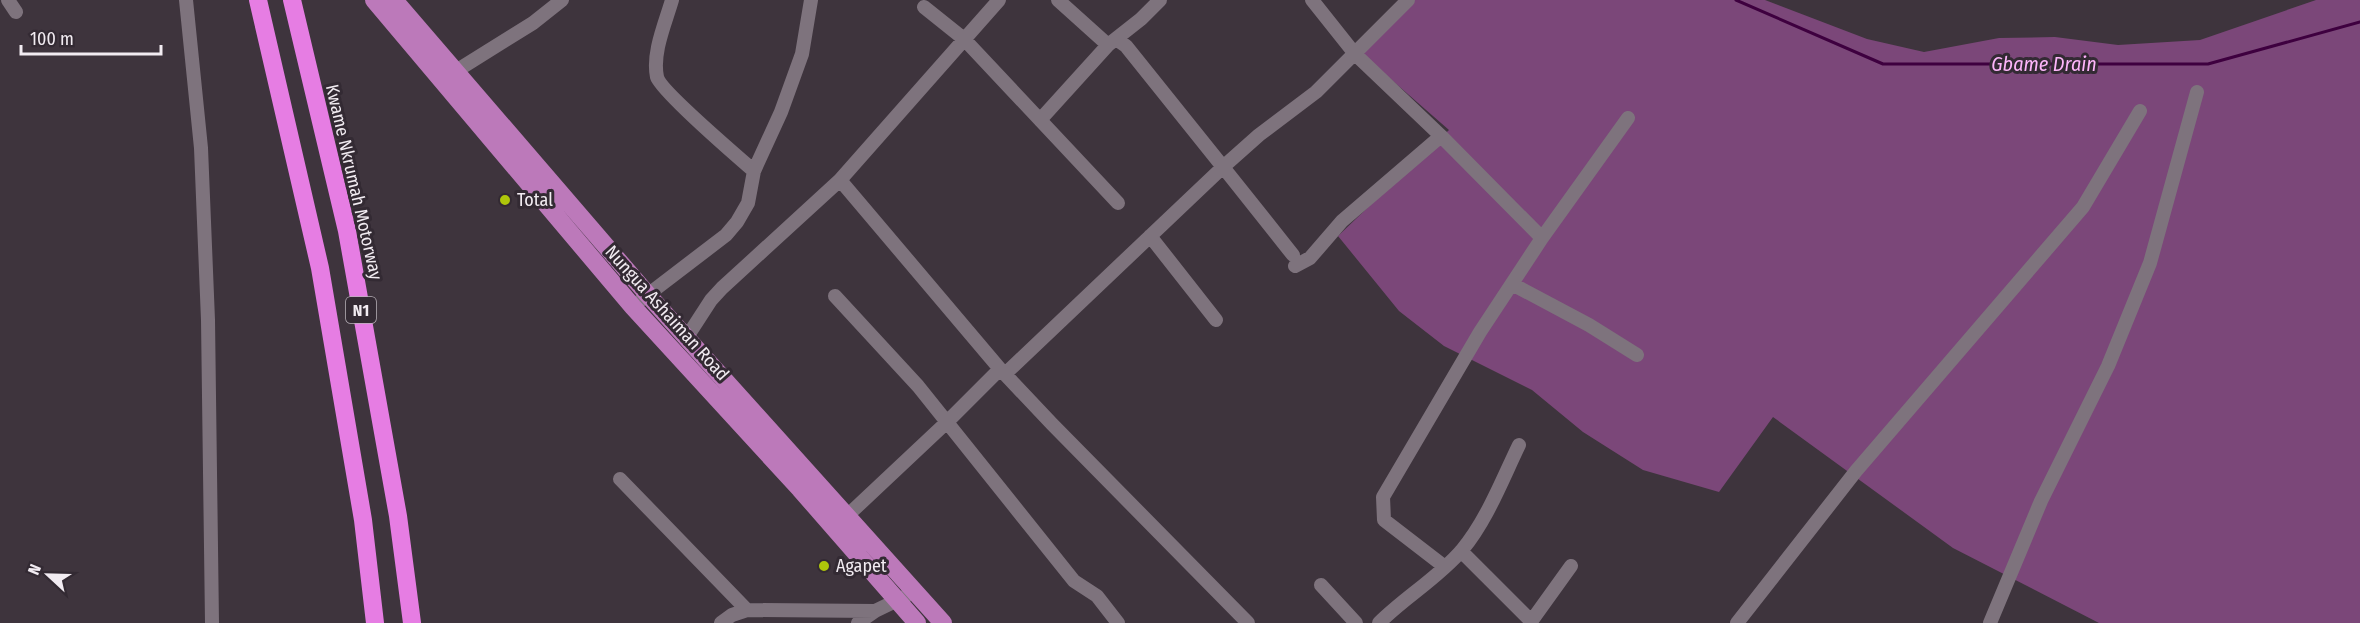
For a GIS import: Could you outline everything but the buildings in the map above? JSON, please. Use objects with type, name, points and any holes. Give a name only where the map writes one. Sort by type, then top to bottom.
[{"type":"highway","name":"N1","points":[[258,0],[320,268],[363,520],[375,623]]},
{"type":"highway","name":"Kwame Nkrumah Motorway","points":[[292,0],[347,231],[398,516],[412,623]]},
{"type":"main road","name":"Nungua Ashaiman Road","points":[[374,0],[633,307],[800,489],[917,623]]},
{"type":"main road","name":"Nungua Ashaiman Road","points":[[394,0],[648,295],[943,623]]},
{"type":"street","points":[[186,0],[201,148],[208,320],[212,623]]},
{"type":"street","points":[[456,71],[533,23],[562,0]]},
{"type":"street","points":[[672,0],[658,52],[656,67],[658,81],[684,108],[754,171]]},
{"type":"street","points":[[633,307],[732,229],[748,203],[754,171],[781,112],[802,54],[811,0]]},
{"type":"street","points":[[687,337],[711,300],[722,288],[840,180],[999,0]]},
{"type":"street","points":[[1059,0],[1112,42],[1126,46],[1223,167],[1294,261],[1310,258],[1342,221],[1442,136]]},
{"type":"street","points":[[1040,120],[1112,42],[1142,19],[1160,0]]},
{"type":"street","points":[[1312,0],[1355,54],[1442,136],[1542,238]]},
{"type":"street","points":[[848,515],[1223,167],[1259,135],[1316,92],[1408,0]]},
{"type":"street","points":[[924,7],[964,39],[1118,203]]},
{"type":"street","points":[[1990,623],[2041,501],[2108,366],[2150,263],[2197,92]]},
{"type":"street","points":[[1737,623],[1856,471],[2083,207],[2140,111]]},
{"type":"street","points":[[1445,567],[1384,520],[1383,497],[1480,332],[1542,238],[1628,118]]},
{"type":"street","points":[[840,180],[1003,371],[1060,433],[1248,623]]},
{"type":"street","points":[[1150,236],[1216,320]]},
{"type":"street","points":[[1512,284],[1589,325],[1637,355]]},
{"type":"street","points":[[835,296],[918,386],[1064,570],[1074,581],[1097,596],[1114,621]]},
{"type":"street","points":[[1379,623],[1394,607],[1445,567],[1461,551],[1478,528],[1519,445]]},
{"type":"street","points":[[620,479],[747,610]]},
{"type":"street","points":[[1461,551],[1531,622],[1571,566]]},
{"type":"street","points":[[1321,585],[1356,623]]},
{"type":"street","points":[[858,623],[874,611],[898,601],[915,590]]},
{"type":"street","points":[[721,623],[732,615],[747,610],[874,611]]},
{"type":"shaded area","points":[[1403,0],[1765,0],[1867,39],[1924,52],[1999,38],[2055,37],[2118,45],[2200,40],[2316,0],[2360,0],[2360,623],[2099,623],[1953,548],[1773,417],[1719,492],[1643,470],[1583,432],[1532,390],[1444,346],[1399,311],[1338,236],[1449,130],[1354,47]]},
{"type":"waterway","name":"Gbame Drain","points":[[1736,0],[1883,64],[2208,64],[2360,22]]},
{"type":"place","name":"Total","points":[[505,200]]},
{"type":"place","name":"Agapet","points":[[824,566]]}]
